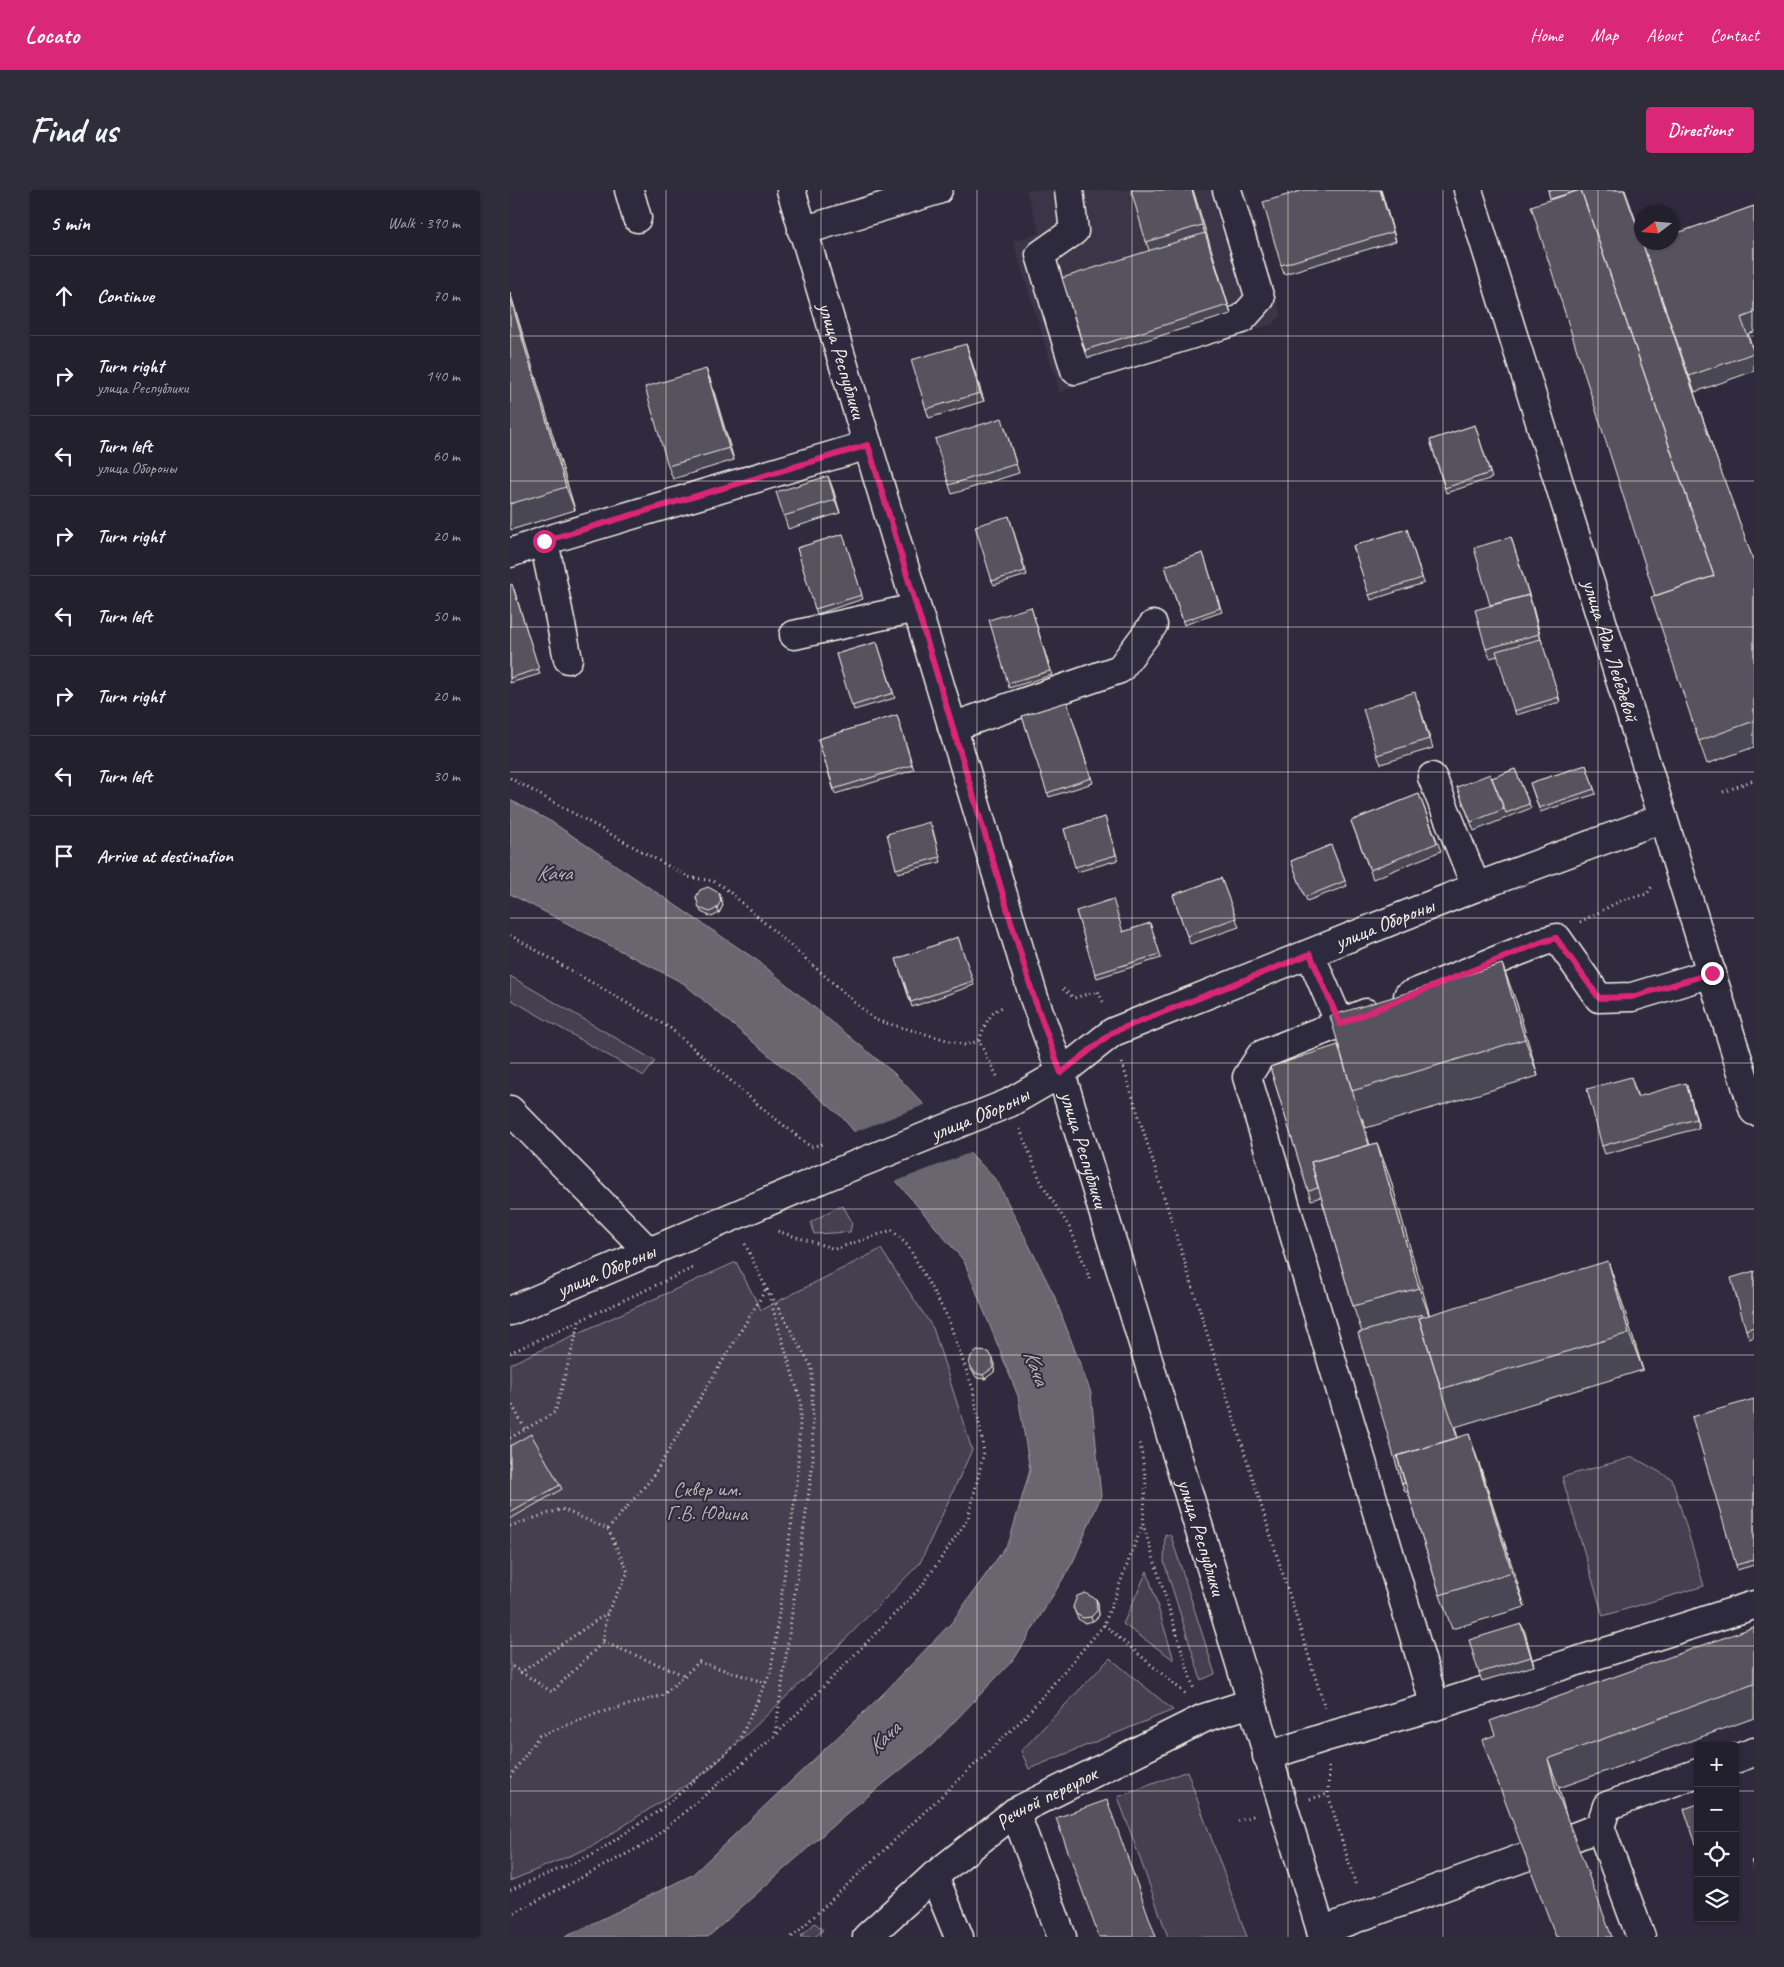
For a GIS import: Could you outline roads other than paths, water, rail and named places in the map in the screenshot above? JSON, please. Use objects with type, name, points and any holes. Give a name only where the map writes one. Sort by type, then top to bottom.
[{"type":"main road","points":[[629,190],[637,218]]},
{"type":"main road","name":"улица Республики","points":[[791,190],[1034,998],[1061,1073],[1322,1934]]},
{"type":"main road","points":[[802,231],[938,190]]},
{"type":"main road","points":[[1069,190],[1074,231],[1040,255],[1075,370],[1242,319],[1260,299],[1227,190]]},
{"type":"main road","name":"улица Ады Лебедевой","points":[[1468,190],[1754,1111]]},
{"type":"main road","points":[[510,553],[544,541],[868,445]]},
{"type":"main road","points":[[544,541],[568,659]]},
{"type":"main road","points":[[794,636],[916,608]]},
{"type":"main road","points":[[952,727],[1120,669],[1153,625]]},
{"type":"main road","points":[[1432,777],[1476,886]]},
{"type":"main road","name":"улица Обороны","points":[[510,1311],[833,1174],[998,1108],[1027,1094],[1061,1073],[1113,1032],[1476,886],[1663,818]]},
{"type":"main road","points":[[1435,1706],[1247,1077],[1261,1056],[1556,938],[1599,998],[1632,997],[1712,973]]},
{"type":"main road","points":[[1310,954],[1340,1024]]},
{"type":"main road","points":[[510,1110],[650,1253]]},
{"type":"main road","points":[[1267,1756],[1435,1706],[1754,1605]]},
{"type":"main road","name":"Речной переулок","points":[[867,1937],[934,1876],[1015,1812],[1204,1718],[1251,1703]]},
{"type":"main road","points":[[1739,1758],[1754,1752]]},
{"type":"main road","points":[[1641,1937],[1600,1827],[1607,1806],[1694,1774]]},
{"type":"main road","points":[[1015,1812],[1062,1937]]},
{"type":"main road","points":[[1574,1837],[1600,1827]]},
{"type":"main road","points":[[1322,1934],[1365,1915],[1525,1857]]},
{"type":"main road","points":[[934,1876],[959,1937]]},
{"type":"water","name":"Кача","points":[[510,800],[552,822],[758,961],[895,1074],[997,1181],[1054,1295],[1091,1393],[1101,1496],[1073,1562],[1015,1658],[933,1744],[847,1813],[708,1937],[565,1937],[692,1875],[882,1695],[952,1622],[1009,1542],[1030,1470],[1018,1396],[964,1261],[841,1116],[683,983],[510,894]]},
{"type":"park label","name":"Сквер им. Г.В. Юдина","points":[[707,1501]]}]
